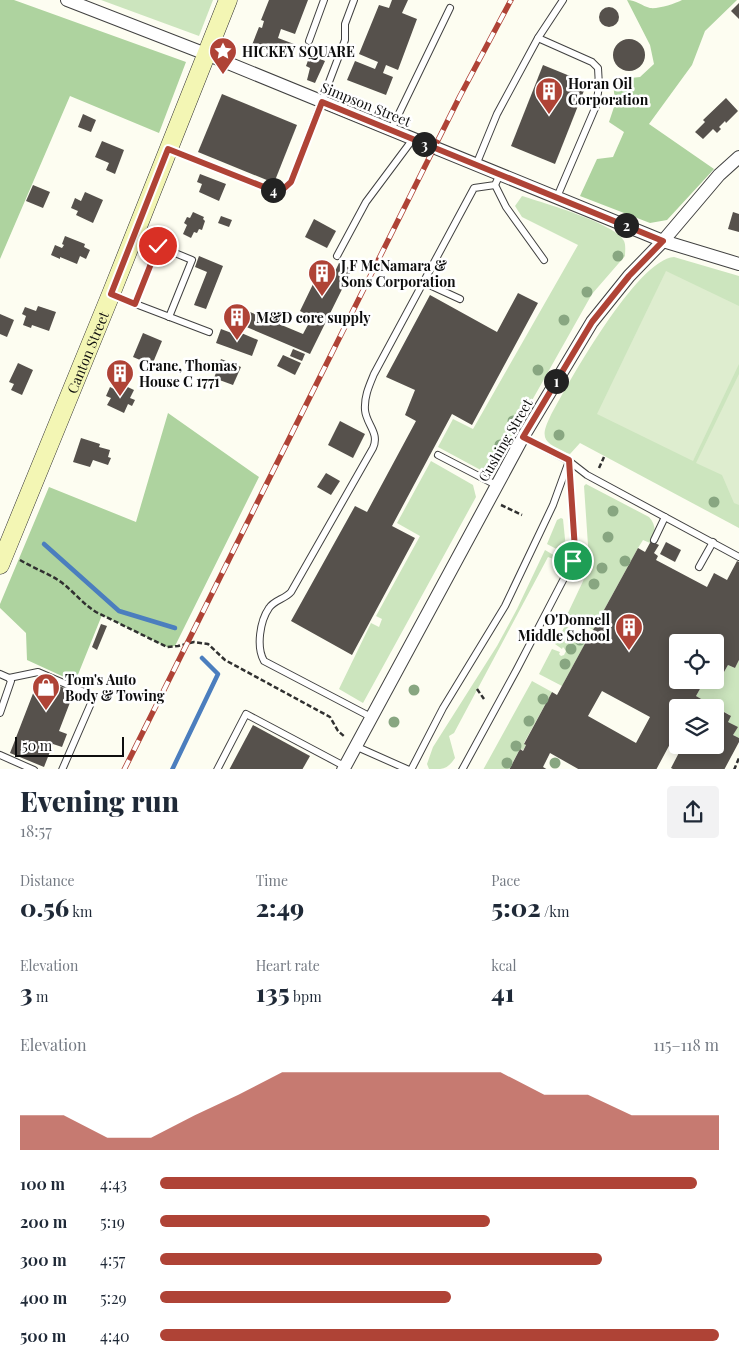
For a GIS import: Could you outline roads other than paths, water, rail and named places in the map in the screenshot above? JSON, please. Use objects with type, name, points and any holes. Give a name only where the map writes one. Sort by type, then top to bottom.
[{"type":"main road","name":"Canton Street","points":[[2,559],[111,294],[228,0]]},
{"type":"street","name":"Simpson Street","points":[[67,0],[206,54],[476,165],[498,180],[557,197],[663,241],[739,264]]},
{"type":"street","name":"Cushing Street","points":[[343,768],[523,437],[598,315],[629,276],[663,241],[720,175],[739,157]]},
{"type":"lane","points":[[309,42],[324,0]]},
{"type":"lane","points":[[168,149],[280,192],[291,182],[346,40],[346,24],[354,0]]},
{"type":"lane","points":[[476,165],[497,114],[538,38],[563,0]]},
{"type":"lane","points":[[391,130],[450,8]]},
{"type":"lane","points":[[538,38],[592,62],[598,68],[599,86],[596,106],[557,197]]},
{"type":"lane","points":[[337,256],[366,202],[413,139]]},
{"type":"lane","points":[[371,717],[264,661],[261,655],[259,633],[268,608],[288,596],[291,592],[373,448],[376,437],[365,411],[369,388],[474,188],[498,180],[506,207],[544,260]]},
{"type":"lane","points":[[135,304],[158,246],[192,260],[169,317]]},
{"type":"lane","points":[[423,282],[460,299]]},
{"type":"lane","points":[[111,294],[209,332]]},
{"type":"lane","points":[[523,437],[569,460],[587,475],[739,557]]},
{"type":"lane","points":[[438,455],[496,485]]},
{"type":"lane","points":[[411,769],[443,708],[505,606],[553,505],[569,460]]},
{"type":"lane","points":[[463,769],[573,561],[575,550],[569,460]]},
{"type":"lane","points":[[654,540],[665,517]]},
{"type":"lane","points":[[699,567],[713,542]]},
{"type":"lane","points":[[0,674],[9,678],[38,672],[92,696],[92,701],[62,769]]},
{"type":"lane","points":[[0,713],[11,686],[9,678]]},
{"type":"lane","points":[[218,769],[246,714],[343,768]]},
{"type":"lane","points":[[355,746],[408,769]]},
{"type":"lane","points":[[0,755],[32,769]]},
{"type":"waterway","points":[[44,544],[119,611],[175,628]]},
{"type":"waterway","points":[[172,769],[218,674],[202,658]]},
{"type":"railway","points":[[124,769],[460,96],[511,0]]},
{"type":"place","name":"HICKEY SQUARE","points":[[223,75]]},
{"type":"place","name":"Horan Oil Corporation","points":[[549,115]]},
{"type":"place","name":"J F McNamara & Sons Corporation","points":[[322,297]]},
{"type":"place","name":"M&D core supply","points":[[237,341]]},
{"type":"place","name":"Crane, Thomas House C 1771","points":[[120,397]]},
{"type":"place","name":"O'Donnell Middle School","points":[[629,651]]},
{"type":"place","name":"Tom's Auto Body & Towing","points":[[46,711]]}]
